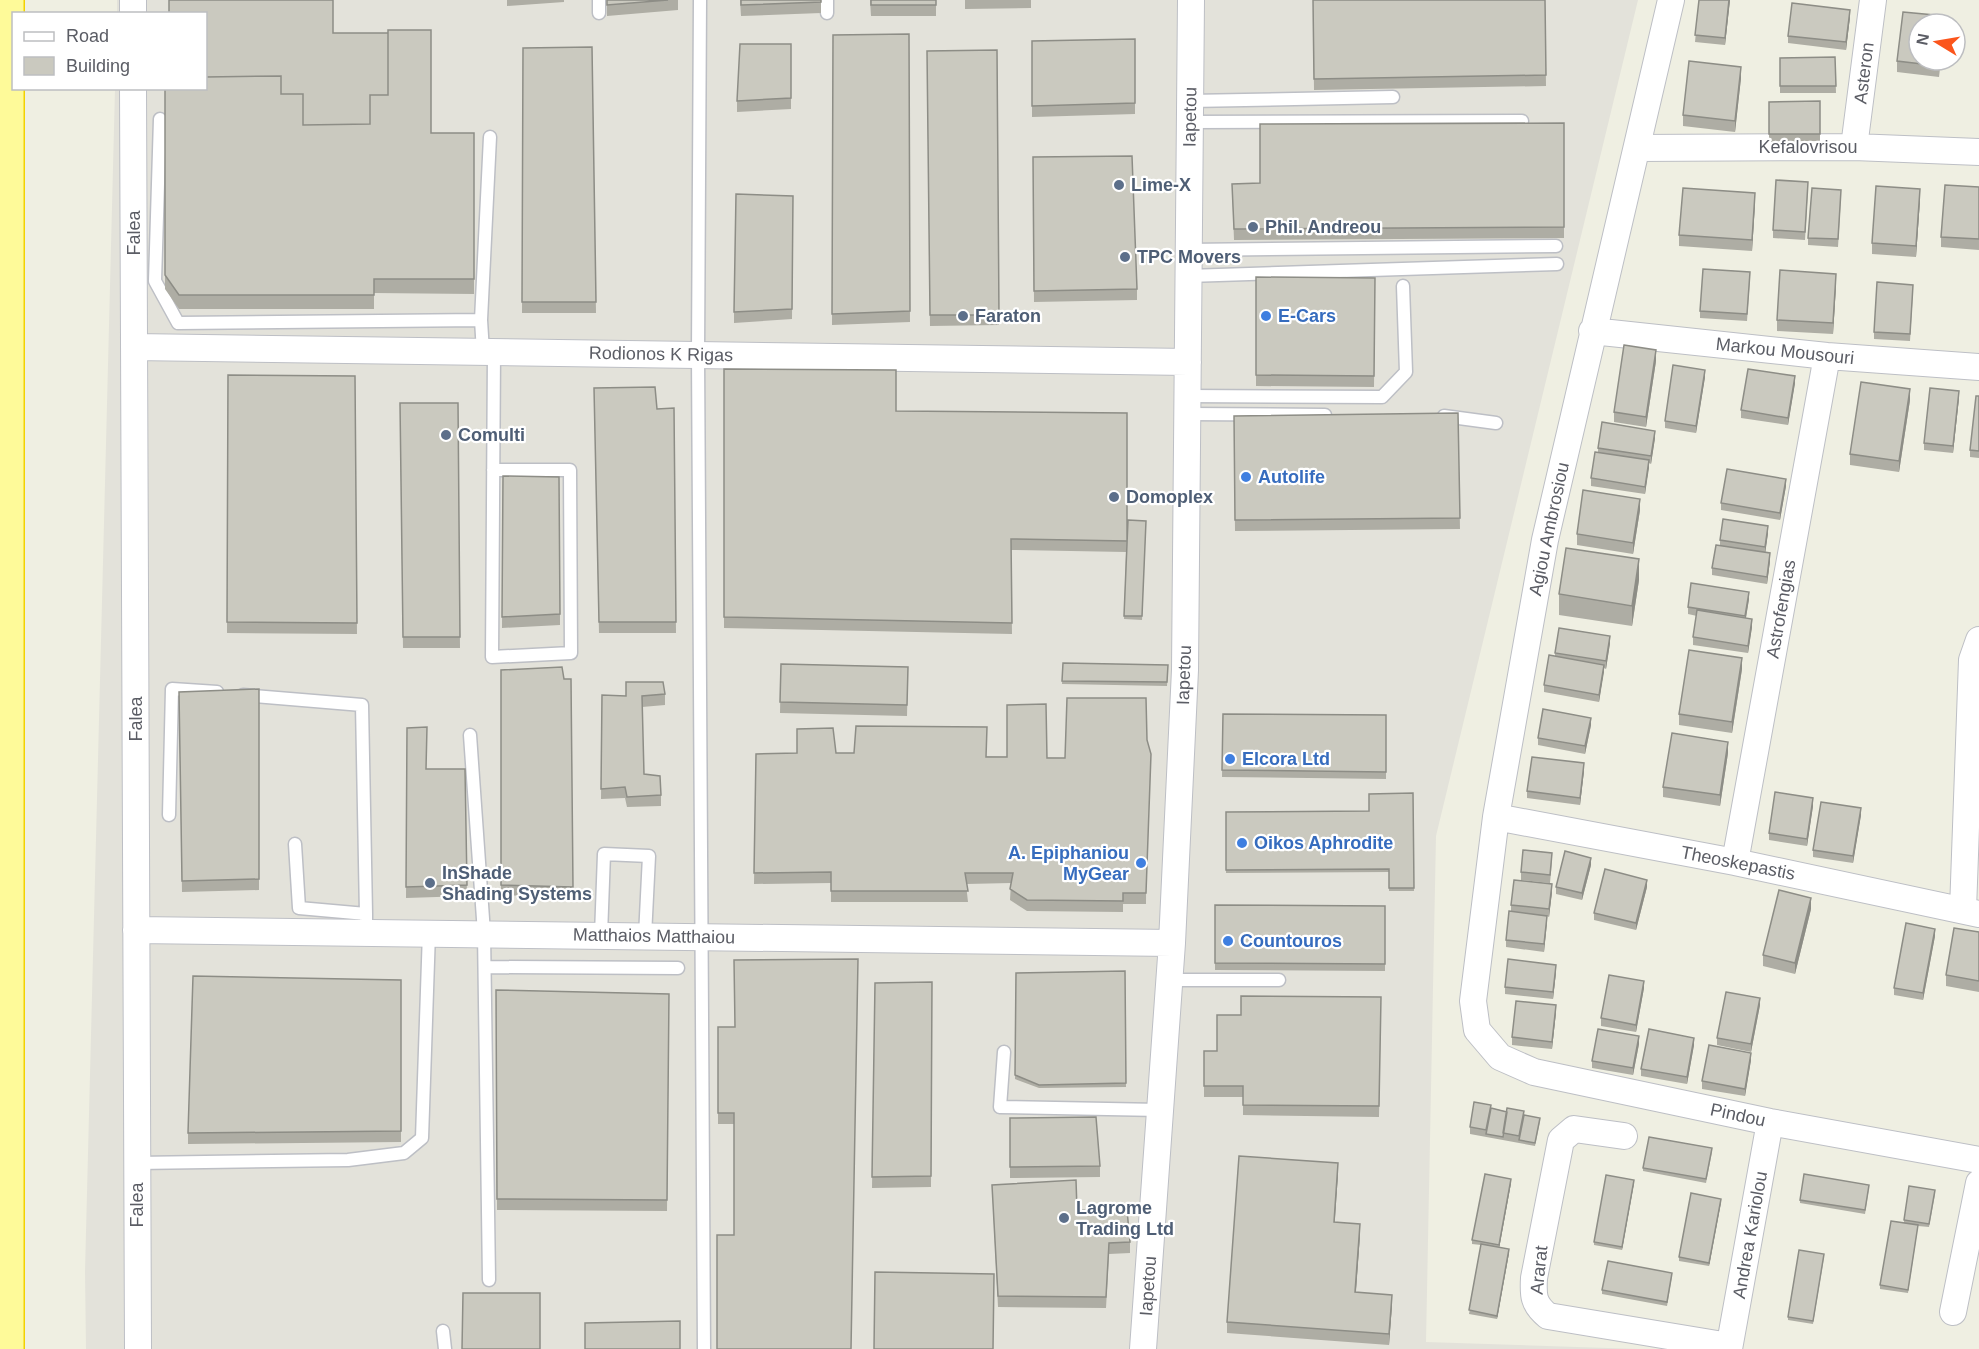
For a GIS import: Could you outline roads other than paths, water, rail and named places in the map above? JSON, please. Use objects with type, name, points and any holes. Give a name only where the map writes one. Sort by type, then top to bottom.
[{"type":"highway","points":[[7,0],[7,1349]]},
{"type":"highway","points":[[8,1111],[18,1264],[20,1349]]},
{"type":"street","name":"Iapetou","points":[[1143,1349],[1172,943],[1185,670],[1191,0]]},
{"type":"street","name":"Agiou Ambrosiou","points":[[1500,1058],[1477,1030],[1473,1001],[1496,817],[1545,540],[1671,0]]},
{"type":"street","name":"Asteron","points":[[1854,147],[1873,0]]},
{"type":"street","name":"Falea","points":[[133,90],[138,1349]]},
{"type":"street","name":"Kefalovrisou","points":[[1637,148],[1854,147],[1979,152]]},
{"type":"street","name":"Markou Mousouri","points":[[1592,331],[1827,356],[1979,368]]},
{"type":"street","name":"Rodionos K Rigas","points":[[134,347],[1188,362]]},
{"type":"street","name":"Astrofengias","points":[[1735,862],[1827,356]]},
{"type":"street","points":[[1971,912],[1972,660],[1979,640]]},
{"type":"street","name":"Theoskepastis","points":[[1496,817],[1735,862],[1971,912]]},
{"type":"street","name":"Matthaios Matthaiou","points":[[136,930],[366,923],[429,932],[1172,943]]},
{"type":"street","name":"Pindou","points":[[1500,1058],[1534,1072],[1770,1122],[1979,1160]]},
{"type":"street","name":"Andrea Kariolou","points":[[1729,1348],[1770,1122]]},
{"type":"street","name":"Ararat","points":[[1624,1136],[1574,1129],[1561,1140],[1534,1278],[1533,1297],[1537,1307],[1548,1316],[1729,1348]]},
{"type":"street","points":[[1953,1312],[1979,1183]]},
{"type":"lane","points":[[700,0],[698,355],[704,1349]]},
{"type":"lane","points":[[827,0],[827,14]]},
{"type":"lane","points":[[1190,112],[1393,97]]},
{"type":"lane","points":[[1190,112],[1522,121]]},
{"type":"lane","points":[[160,119],[154,281],[178,323],[481,320]]},
{"type":"lane","points":[[490,137],[481,320],[488,352],[493,470],[492,657],[571,653],[570,470],[493,470]]},
{"type":"lane","points":[[1188,250],[1556,246]]},
{"type":"lane","points":[[1188,276],[1557,264]]},
{"type":"lane","points":[[1187,405],[1382,398],[1406,372],[1403,286]]},
{"type":"lane","points":[[1187,405],[1341,415]]},
{"type":"lane","points":[[1436,416],[1460,416],[1496,423]]},
{"type":"lane","points":[[168,815],[172,688],[362,705],[366,923],[299,908],[295,844]]},
{"type":"lane","points":[[470,735],[484,933],[489,1280]]},
{"type":"lane","points":[[601,935],[604,854],[649,856],[645,936]]},
{"type":"lane","points":[[137,1163],[348,1160],[404,1153],[422,1138],[429,932]]},
{"type":"lane","points":[[484,967],[678,968]]},
{"type":"lane","points":[[1169,980],[1279,980]]},
{"type":"lane","points":[[1004,1052],[1000,1107],[1160,1110]]},
{"type":"lane","points":[[443,1331],[445,1349]]},
{"type":"place","name":"Lime-X","points":[[1119,185]]},
{"type":"place","name":"Phil. Andreou","points":[[1253,227]]},
{"type":"place","name":"TPC Movers","points":[[1125,257]]},
{"type":"place","name":"Faraton","points":[[963,316]]},
{"type":"place","name":"E-Cars","points":[[1266,316]]},
{"type":"place","name":"Comulti","points":[[446,435]]},
{"type":"place","name":"Autolife","points":[[1246,477]]},
{"type":"place","name":"Domoplex","points":[[1114,497]]},
{"type":"place","name":"Elcora Ltd","points":[[1230,759]]},
{"type":"place","name":"Oikos Aphrodite","points":[[1242,843]]},
{"type":"place","name":"A. Epiphaniou MyGear","points":[[1141,863]]},
{"type":"place","name":"InShade Shading Systems","points":[[430,883]]},
{"type":"place","name":"Countouros","points":[[1228,941]]},
{"type":"place","name":"Lagrome Trading Ltd","points":[[1064,1218]]}]
